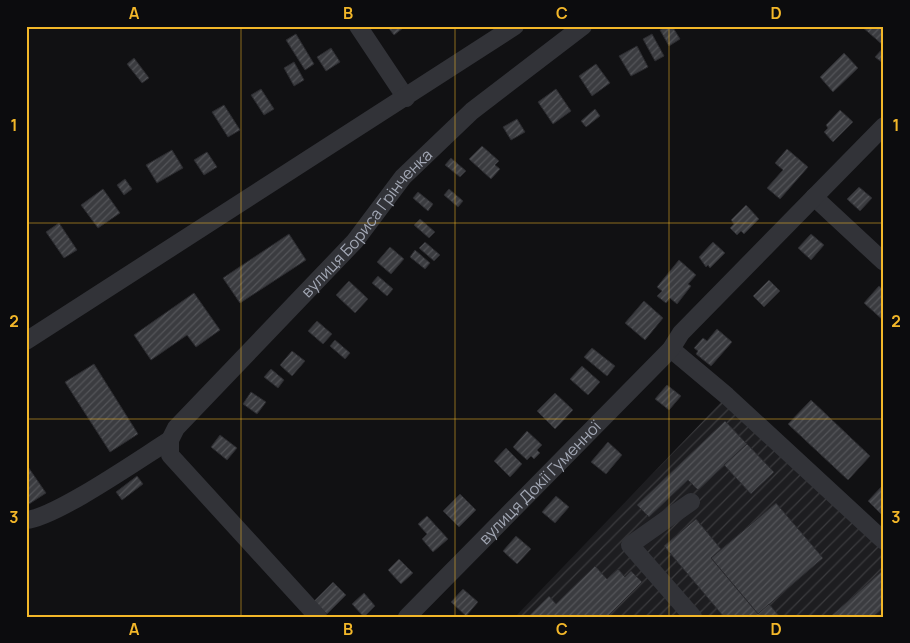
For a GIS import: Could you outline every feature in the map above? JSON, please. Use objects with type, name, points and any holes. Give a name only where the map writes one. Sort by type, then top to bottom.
[{"type":"street","points":[[358,26],[406,98]]},
{"type":"street","points":[[26,341],[406,98],[515,26]]},
{"type":"street","name":"вулиця Бориса Грінченка","points":[[170,440],[176,428],[355,241],[403,177],[472,111],[583,26]]},
{"type":"street","name":"вулиця Докії Гуменної","points":[[407,617],[671,349],[681,332],[884,126]]},
{"type":"street","points":[[814,197],[884,262]]},
{"type":"street","points":[[671,349],[884,541]]},
{"type":"street","points":[[26,520],[36,519],[81,495],[170,440]]},
{"type":"street","points":[[170,440],[170,455],[318,617]]},
{"type":"street","points":[[691,502],[630,545],[692,617]]},
{"type":"shaded area","points":[[727,396],[884,541],[884,617],[515,617]]},
{"type":"building","points":[[387,26],[402,26],[403,28],[394,35]]},
{"type":"building","points":[[667,26],[672,26],[680,39],[669,46],[660,30]]},
{"type":"building","points":[[861,26],[884,26],[884,46]]},
{"type":"building","points":[[296,34],[314,64],[305,70],[286,40]]},
{"type":"building","points":[[652,34],[664,56],[655,61],[643,39]]},
{"type":"building","points":[[637,46],[648,67],[631,76],[619,56]]},
{"type":"building","points":[[884,47],[884,64],[875,57]]},
{"type":"building","points":[[331,48],[340,62],[326,71],[317,57]]},
{"type":"building","points":[[844,53],[858,68],[833,92],[820,77]]},
{"type":"building","points":[[134,58],[149,78],[142,83],[127,64]]},
{"type":"building","points":[[294,62],[304,80],[294,86],[284,68]]},
{"type":"building","points":[[596,64],[610,83],[592,96],[579,76]]},
{"type":"building","points":[[261,89],[274,109],[264,115],[251,95]]},
{"type":"building","points":[[556,89],[571,111],[553,124],[538,102]]},
{"type":"building","points":[[224,105],[240,130],[228,137],[212,112]]},
{"type":"building","points":[[595,109],[600,116],[586,127],[581,121]]},
{"type":"building","points":[[840,110],[853,122],[833,142],[824,132],[828,128],[826,125]]},
{"type":"building","points":[[517,119],[525,132],[511,140],[503,127]]},
{"type":"building","points":[[482,146],[499,161],[495,165],[500,169],[491,179],[469,159]]},
{"type":"building","points":[[787,149],[808,167],[780,199],[767,188],[783,170],[775,163]]},
{"type":"building","points":[[172,150],[183,168],[157,183],[146,165]]},
{"type":"building","points":[[207,152],[217,167],[204,175],[194,160]]},
{"type":"building","points":[[451,158],[466,171],[460,177],[445,165]]},
{"type":"building","points":[[125,179],[132,189],[124,195],[117,185]]},
{"type":"building","points":[[859,187],[872,198],[860,211],[847,199]]},
{"type":"building","points":[[103,189],[120,213],[98,228],[81,205]]},
{"type":"building","points":[[449,189],[463,201],[458,207],[444,195]]},
{"type":"building","points":[[418,192],[433,204],[428,211],[413,198]]},
{"type":"building","points":[[746,205],[759,219],[744,234],[741,231],[737,235],[730,228],[734,224],[731,220]]},
{"type":"building","points":[[420,219],[435,232],[429,238],[414,225]]},
{"type":"building","points":[[59,223],[77,250],[64,258],[46,232]]},
{"type":"building","points":[[289,234],[306,260],[240,303],[223,278]]},
{"type":"building","points":[[811,234],[824,245],[811,260],[798,248]]},
{"type":"building","points":[[425,242],[440,255],[434,261],[419,248]]},
{"type":"building","points":[[713,242],[725,253],[710,268],[708,265],[706,267],[699,257]]},
{"type":"building","points":[[390,247],[404,259],[391,274],[377,262]]},
{"type":"building","points":[[415,250],[430,263],[425,269],[410,257]]},
{"type":"building","points":[[679,260],[696,275],[688,284],[691,286],[677,304],[670,298],[666,303],[657,296],[662,291],[657,287]]},
{"type":"building","points":[[378,276],[393,289],[387,296],[372,283]]},
{"type":"building","points":[[769,280],[780,291],[764,307],[753,296]]},
{"type":"building","points":[[349,281],[368,299],[355,313],[336,295]]},
{"type":"building","points":[[879,286],[884,290],[884,321],[864,303]]},
{"type":"building","points":[[194,293],[220,330],[196,347],[187,335],[151,360],[134,335]]},
{"type":"building","points":[[644,301],[663,318],[645,340],[625,323]]},
{"type":"building","points":[[317,321],[332,334],[323,344],[308,331]]},
{"type":"building","points":[[717,329],[732,342],[711,366],[696,354],[698,351],[694,348],[703,338],[707,341]]},
{"type":"building","points":[[335,340],[350,353],[345,359],[330,346]]},
{"type":"building","points":[[592,348],[615,366],[607,376],[584,357]]},
{"type":"building","points":[[292,351],[305,361],[292,376],[280,365]]},
{"type":"building","points":[[94,364],[138,434],[110,452],[65,382]]},
{"type":"building","points":[[582,366],[600,382],[588,395],[570,379]]},
{"type":"building","points":[[271,369],[284,380],[278,388],[264,377]]},
{"type":"building","points":[[667,385],[681,396],[669,410],[655,399]]},
{"type":"building","points":[[251,392],[266,402],[257,414],[243,404]]},
{"type":"building","points":[[555,393],[573,410],[555,429],[537,411]]},
{"type":"building","points":[[811,400],[870,456],[848,480],[788,424]]},
{"type":"building","points":[[725,421],[747,444],[698,490],[688,480],[649,517],[637,505]]},
{"type":"building","points":[[527,431],[542,445],[537,450],[540,453],[534,459],[531,456],[527,460],[513,447]]},
{"type":"building","points":[[220,435],[237,448],[227,460],[211,447]]},
{"type":"building","points":[[608,442],[622,455],[606,474],[591,462]]},
{"type":"building","points":[[747,444],[774,472],[751,494],[724,465]]},
{"type":"building","points":[[506,448],[522,464],[510,477],[494,461]]},
{"type":"building","points":[[26,464],[46,493],[26,506]]},
{"type":"building","points":[[137,476],[143,484],[122,500],[116,492]]},
{"type":"building","points":[[884,484],[884,517],[868,501]]},
{"type":"building","points":[[460,494],[476,510],[459,527],[443,511]]},
{"type":"building","points":[[556,496],[569,507],[555,523],[542,512]]},
{"type":"building","points":[[776,503],[823,558],[758,614],[711,558]]},
{"type":"building","points":[[427,516],[448,539],[433,552],[422,539],[427,534],[418,524]]},
{"type":"building","points":[[696,519],[721,549],[711,558],[758,614],[769,604],[780,617],[724,617],[664,546]]},
{"type":"building","points":[[516,536],[531,549],[517,564],[503,551]]},
{"type":"building","points":[[399,559],[413,573],[401,584],[388,570]]},
{"type":"building","points":[[595,566],[607,579],[618,569],[625,577],[631,571],[642,582],[607,617],[528,617],[549,596],[556,604]]},
{"type":"building","points":[[882,571],[884,607],[873,617],[830,617]]},
{"type":"building","points":[[333,582],[346,595],[327,614],[314,601]]},
{"type":"building","points":[[463,589],[478,602],[466,616],[451,602]]},
{"type":"building","points":[[364,593],[375,606],[364,617],[352,604]]}]
